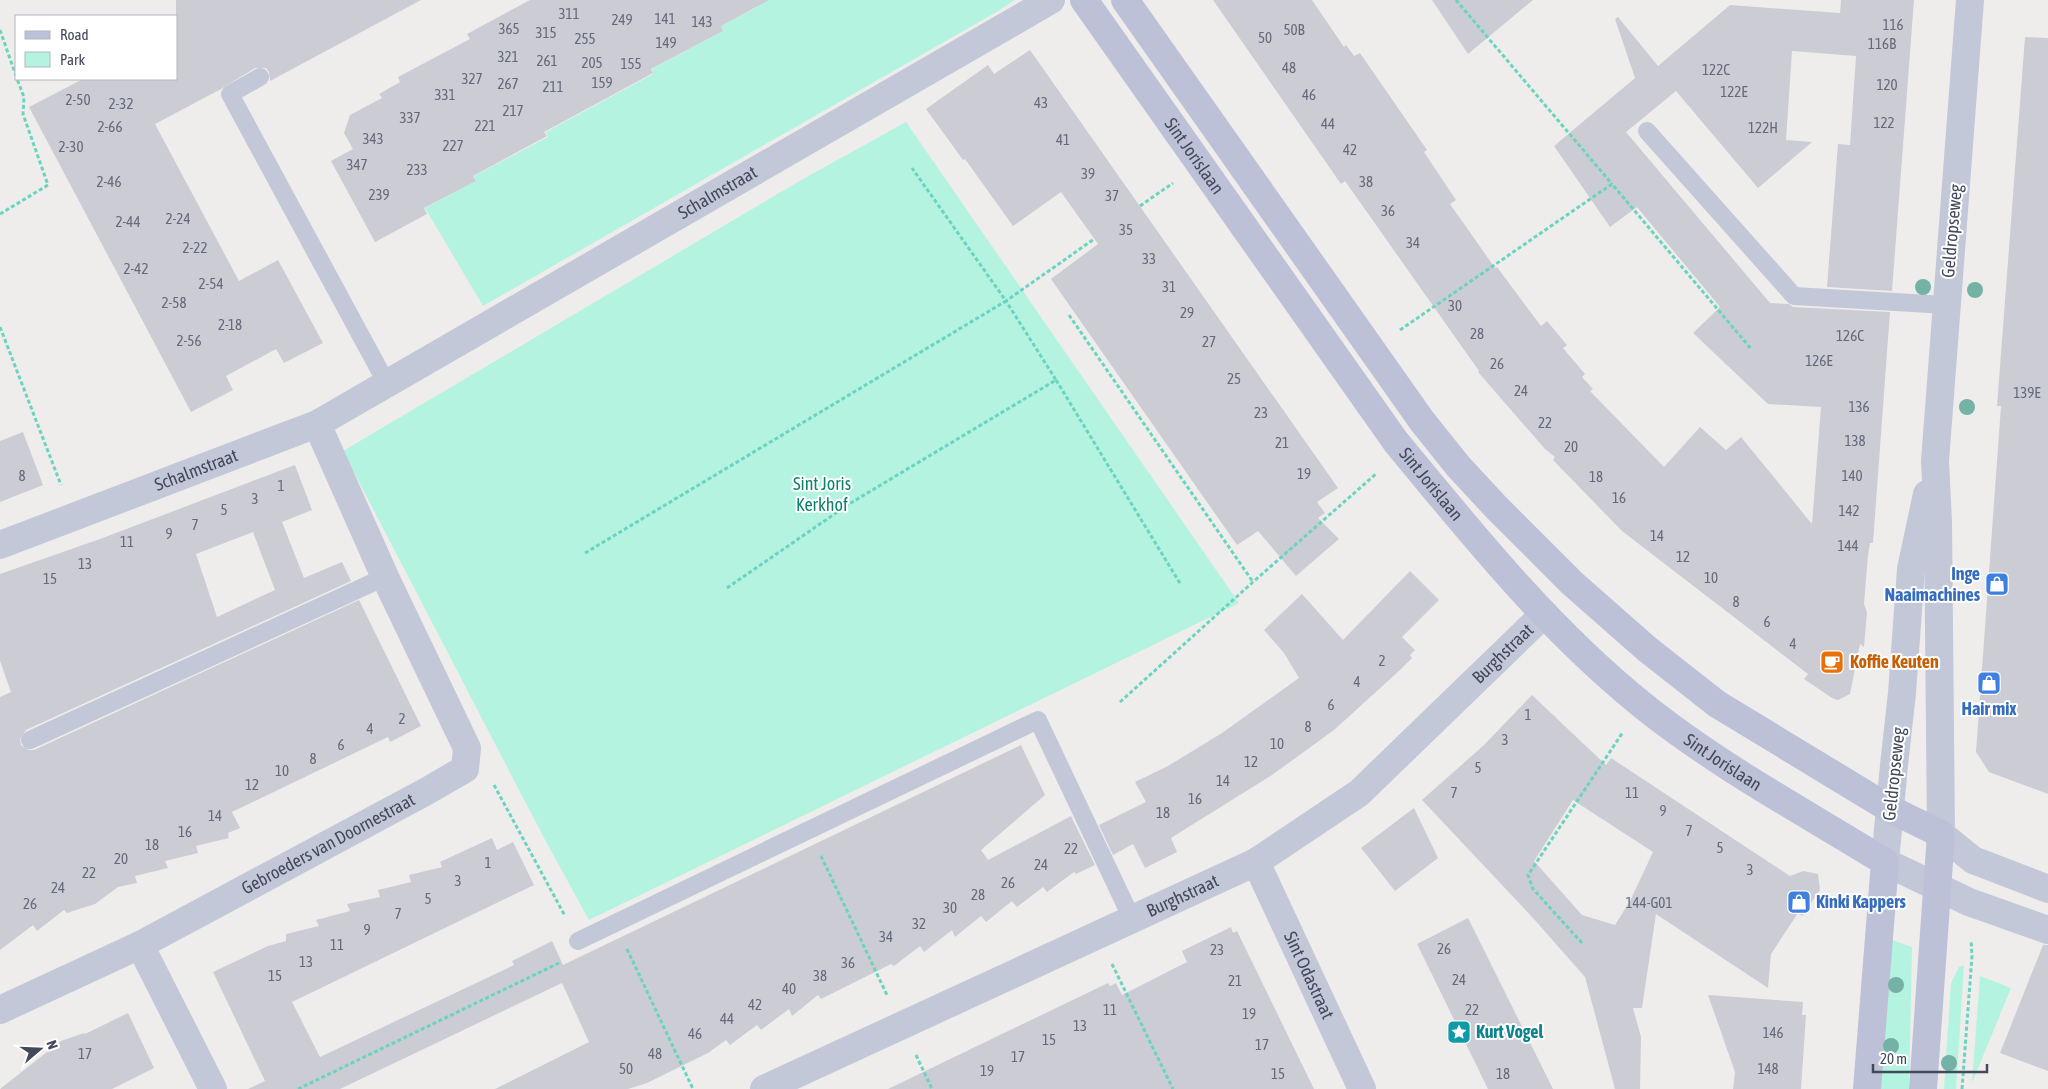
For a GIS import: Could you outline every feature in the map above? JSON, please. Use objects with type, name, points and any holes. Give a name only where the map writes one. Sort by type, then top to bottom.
[{"type":"main road","name":"Sint Jorislaan","points":[[1084,0],[1396,442],[1447,504],[1544,614],[1588,658],[1642,705],[1706,752],[1885,862]]},
{"type":"main road","name":"Sint Jorislaan","points":[[1125,0],[1422,421],[1458,466],[1496,507],[1572,583],[1647,649],[1717,704],[1890,809],[1941,834]]},
{"type":"main road","name":"Geldropseweg","points":[[1923,1089],[1941,834]]},
{"type":"main road","name":"Geldropseweg","points":[[1867,1089],[1885,862]]},
{"type":"street","name":"Schalmstraat","points":[[0,545],[317,424],[1050,0]]},
{"type":"street","name":"Geldropseweg","points":[[1941,834],[1938,522],[1935,461],[1970,0]]},
{"type":"street","points":[[317,424],[385,578],[467,748],[465,769]]},
{"type":"street","name":"Geldropseweg","points":[[1885,862],[1902,693],[1911,569],[1935,461]]},
{"type":"street","name":"Burghstraat","points":[[764,1089],[1256,862],[1359,793],[1544,614]]},
{"type":"street","name":"Gebroeders van Doornestraat","points":[[0,1010],[140,945],[428,791],[465,769]]},
{"type":"street","points":[[1941,834],[1973,860],[2048,889]]},
{"type":"street","name":"Sint Odastraat","points":[[1256,862],[1362,1089]]},
{"type":"street","points":[[1885,862],[1969,902],[2048,930]]},
{"type":"street","points":[[140,945],[213,1089]]},
{"type":"lane","points":[[260,78],[230,94],[386,384]]},
{"type":"lane","points":[[1647,131],[1794,296],[1946,306]]},
{"type":"lane","points":[[30,740],[385,578]]},
{"type":"lane","points":[[578,941],[1038,720],[1132,918]]},
{"type":"path","points":[[1456,0],[1752,350]]},
{"type":"path","points":[[0,30],[15,71]]},
{"type":"path","points":[[0,214],[48,185],[23,114],[24,97],[18,80]]},
{"type":"path","points":[[912,168],[1006,301],[1181,585]]},
{"type":"path","points":[[1140,206],[1173,182]]},
{"type":"path","points":[[1395,333],[1612,184]]},
{"type":"path","points":[[585,553],[1006,301],[1094,239]]},
{"type":"path","points":[[1069,315],[1253,582]]},
{"type":"path","points":[[0,327],[73,518]]},
{"type":"path","points":[[727,588],[849,504],[1056,380]]},
{"type":"path","points":[[1120,702],[1380,471]]},
{"type":"path","points":[[1582,943],[1533,888],[1528,875],[1642,705]]},
{"type":"path","points":[[465,769],[489,776],[578,941]]},
{"type":"path","points":[[808,831],[932,1089]]},
{"type":"path","points":[[614,923],[693,1089]]},
{"type":"path","points":[[1097,935],[1173,1089]]},
{"type":"path","points":[[298,1089],[560,963]]},
{"type":"green space","points":[[759,0],[1015,0],[483,306],[425,208],[476,181],[474,176],[548,137],[546,132],[653,74],[652,69],[723,31],[721,26],[757,7],[755,2]]},
{"type":"green space","name":"Sint Joris Kerkhof","points":[[906,122],[1239,603],[589,920],[544,838],[343,451],[803,179]]},
{"type":"green space","points":[[1892,940],[1912,947],[1909,1089],[1878,1089]]},
{"type":"green space","points":[[1964,965],[1956,1089],[1944,1089],[1951,983],[1959,967]]},
{"type":"green space","points":[[1980,976],[2011,988],[1972,1083]]},
{"type":"building","points":[[176,0],[421,0],[270,81],[269,72],[266,68],[255,68],[221,89],[155,124],[239,281],[278,260],[323,343],[284,363],[276,349],[226,376],[233,390],[191,412],[29,107],[81,80],[178,80],[178,15],[176,15]]},
{"type":"building","points":[[530,0],[769,0],[721,26],[723,31],[651,69],[653,73],[544,132],[547,136],[473,176],[476,181],[424,208],[427,214],[375,242],[331,161],[353,149],[344,133],[350,115],[382,98],[379,94],[400,82],[398,77],[470,39],[467,34]]},
{"type":"building","points":[[1213,0],[1312,0],[1344,47],[1346,45],[1354,56],[1360,53],[1427,150],[1424,152],[1456,200],[1450,204],[1495,268],[1497,267],[1541,326],[1547,321],[1567,345],[1563,348],[1585,374],[1582,377],[1593,389],[1590,391],[1664,467],[1700,427],[1726,450],[1741,437],[1812,524],[1821,407],[1768,404],[1693,333],[1720,307],[1637,207],[1610,227],[1554,146],[1635,78],[1615,19],[1618,17],[1658,66],[1730,5],[1840,13],[1841,0],[1914,0],[1892,291],[1827,287],[1838,144],[1850,145],[1856,56],[1792,51],[1786,140],[1812,142],[1758,188],[1676,91],[1626,132],[1770,303],[1789,304],[1793,307],[1890,312],[1873,543],[1870,543],[1868,555],[1864,604],[1867,612],[1864,647],[1860,644],[1850,694],[1838,700],[1804,679],[1808,674],[1622,531],[1553,460],[1555,457],[1545,449],[1478,372],[1345,181],[1341,184]]},
{"type":"building","points":[[1432,0],[1533,0],[1468,54]]},
{"type":"building","points":[[2025,37],[2048,38],[2048,794],[1989,772],[1976,752],[2001,406],[1997,406]]},
{"type":"building","points":[[1030,50],[1338,488],[1317,502],[1325,513],[1318,518],[1339,539],[1296,576],[1258,531],[1237,545],[1051,279],[1098,244],[1061,192],[1013,226],[926,109],[988,65],[994,74]]},
{"type":"building","points":[[23,432],[43,485],[0,502],[0,441]]},
{"type":"building","points":[[295,465],[312,510],[282,522],[304,578],[342,562],[351,581],[26,730],[20,739],[21,745],[29,750],[34,750],[359,600],[421,726],[390,742],[388,737],[232,812],[240,828],[228,833],[229,838],[196,846],[198,853],[165,861],[168,868],[135,876],[137,883],[118,887],[95,904],[67,913],[64,910],[37,931],[33,925],[0,950],[0,697],[11,692],[0,661],[0,574],[100,539]],"holes":[[[253,532],[275,590],[217,617],[196,554]]]},
{"type":"building","points":[[1410,571],[1439,600],[1402,637],[1415,650],[1410,655],[1412,658],[1400,670],[1334,730],[1272,775],[1171,838],[1177,852],[1145,868],[1133,844],[1113,855],[1099,825],[1146,802],[1135,782],[1168,766],[1222,733],[1299,678],[1284,653],[1264,630],[1302,594],[1343,640]]},
{"type":"building","points":[[1532,695],[1606,765],[1611,758],[1790,876],[1803,871],[1818,874],[1820,890],[1802,916],[1798,913],[1771,954],[1768,988],[1656,914],[1642,1008],[1633,1008],[1641,1037],[1640,1089],[1615,1089],[1585,977],[1533,918],[1422,800],[1484,745]],"holes":[[[1573,800],[1653,852],[1630,901],[1615,925],[1582,915],[1534,861]]]},
{"type":"building","points":[[1021,745],[1045,795],[981,850],[988,860],[1071,816],[1095,865],[1076,874],[1074,872],[1047,892],[1043,887],[1017,907],[1012,901],[986,922],[981,916],[955,937],[952,930],[924,952],[920,946],[894,966],[891,964],[821,999],[818,995],[792,1016],[789,1009],[761,1030],[757,1025],[730,1045],[726,1040],[708,1053],[647,1083],[628,1089],[495,1089],[589,1042],[562,983],[340,1089],[248,1089],[265,1081],[213,972],[268,946],[286,941],[286,934],[319,926],[316,920],[350,911],[347,904],[380,897],[378,890],[411,882],[409,875],[442,867],[440,862],[492,838],[497,850],[513,842],[534,885],[292,1002],[320,1057],[514,965],[512,961],[552,941],[563,965]]},
{"type":"building","points":[[1414,808],[1438,858],[1395,891],[1361,848]]},
{"type":"building","points":[[1468,918],[1553,1089],[1488,1089],[1417,944]]},
{"type":"building","points":[[1231,927],[1233,933],[1237,931],[1314,1089],[888,1089],[1108,983],[1110,986],[1116,983],[1122,995],[1187,962],[1182,951]]},
{"type":"building","points":[[2043,945],[2048,945],[2048,1071],[2000,1053]]},
{"type":"building","points":[[1708,995],[1803,1002],[1802,1015],[1806,1015],[1801,1089],[1733,1089],[1735,1072]]},
{"type":"building","points":[[128,1013],[154,1068],[112,1089],[0,1089],[61,1041],[85,1034]]},
{"type":"place","name":"Inge Naaimachines","points":[[1997,584]]},
{"type":"place","name":"Koffie Keuten","points":[[1832,662]]},
{"type":"place","name":"Hair mix","points":[[1989,683]]},
{"type":"place","name":"Kinki Kappers","points":[[1799,902]]},
{"type":"place","name":"Kurt Vogel","points":[[1459,1032]]}]
